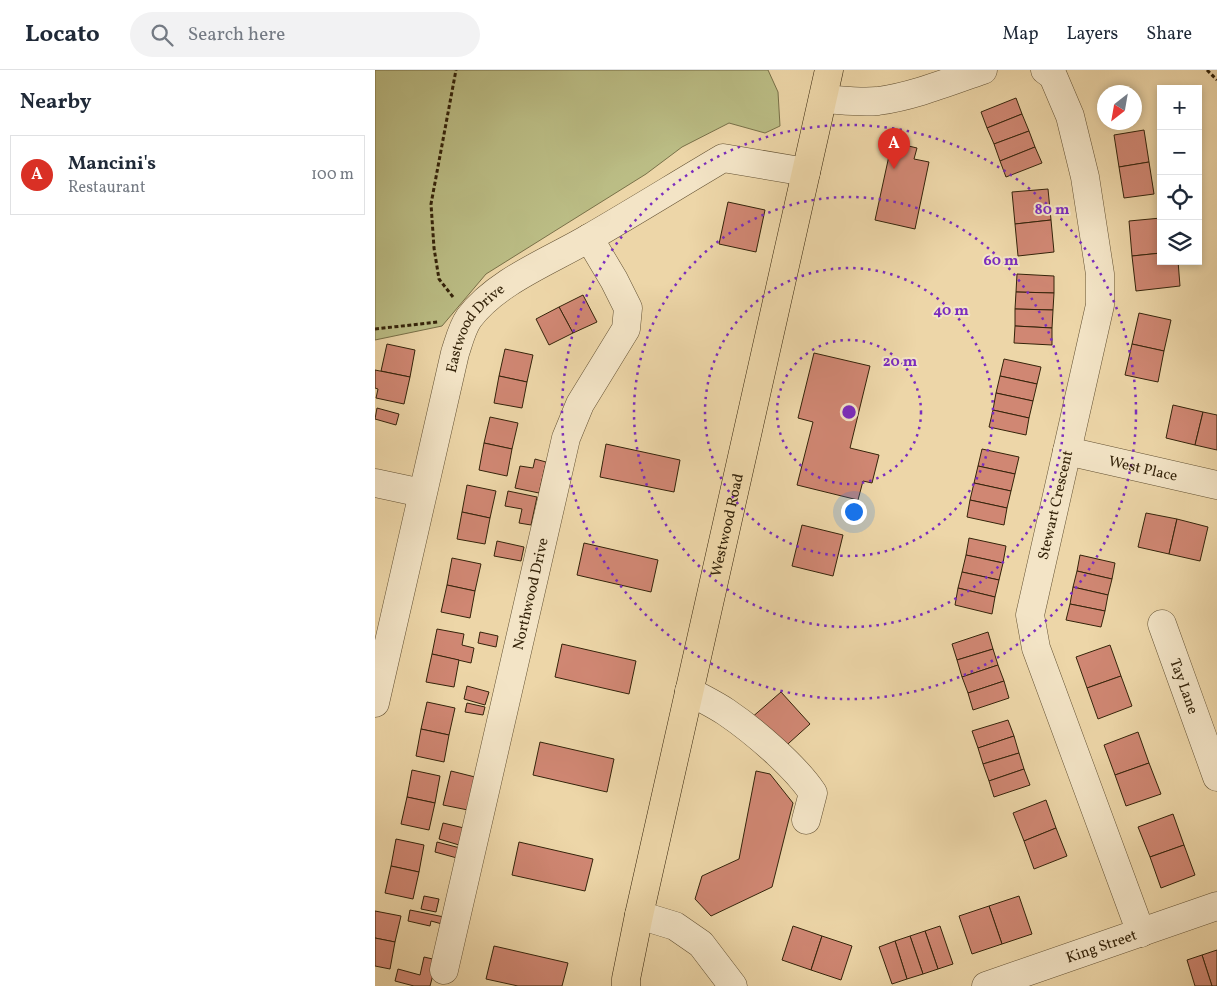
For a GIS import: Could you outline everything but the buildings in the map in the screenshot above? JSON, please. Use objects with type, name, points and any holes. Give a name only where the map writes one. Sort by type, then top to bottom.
[{"type":"main road","name":"Westwood Road","points":[[625,984],[829,70]]},
{"type":"street","points":[[823,98],[845,101],[877,101],[911,94],[983,70]]},
{"type":"street","name":"Stewart Crescent","points":[[1045,70],[1053,76],[1070,116],[1085,177],[1101,274],[1100,305],[1030,615],[1036,648],[1141,933]]},
{"type":"street","name":"Eastwood Drive","points":[[375,703],[455,353],[469,318],[511,281],[589,238],[723,158],[806,172]]},
{"type":"street","name":"Northwood Drive","points":[[444,970],[566,438],[581,404],[626,329],[628,308],[589,238]]},
{"type":"street","name":"West Place","points":[[1067,451],[1217,485]]},
{"type":"street","points":[[375,482],[423,493]]},
{"type":"street","name":"Tay Lane","points":[[1162,624],[1217,778]]},
{"type":"street","points":[[689,691],[726,712],[756,735],[803,778],[813,793],[806,820]]},
{"type":"street","name":"King Street","points":[[986,986],[1217,906]]},
{"type":"street","points":[[639,915],[675,926],[701,944],[733,986]]},
{"type":"path","points":[[456,70],[431,204],[434,248],[439,279],[469,318]]},
{"type":"path","points":[[1207,70],[1217,80]]},
{"type":"path","points":[[375,329],[469,318]]},
{"type":"green space","points":[[375,70],[768,70],[778,92],[780,126],[765,133],[729,123],[682,147],[646,174],[486,274],[442,326],[375,340]]},
{"type":"place","name":"Mancini's","points":[[894,169]]}]
